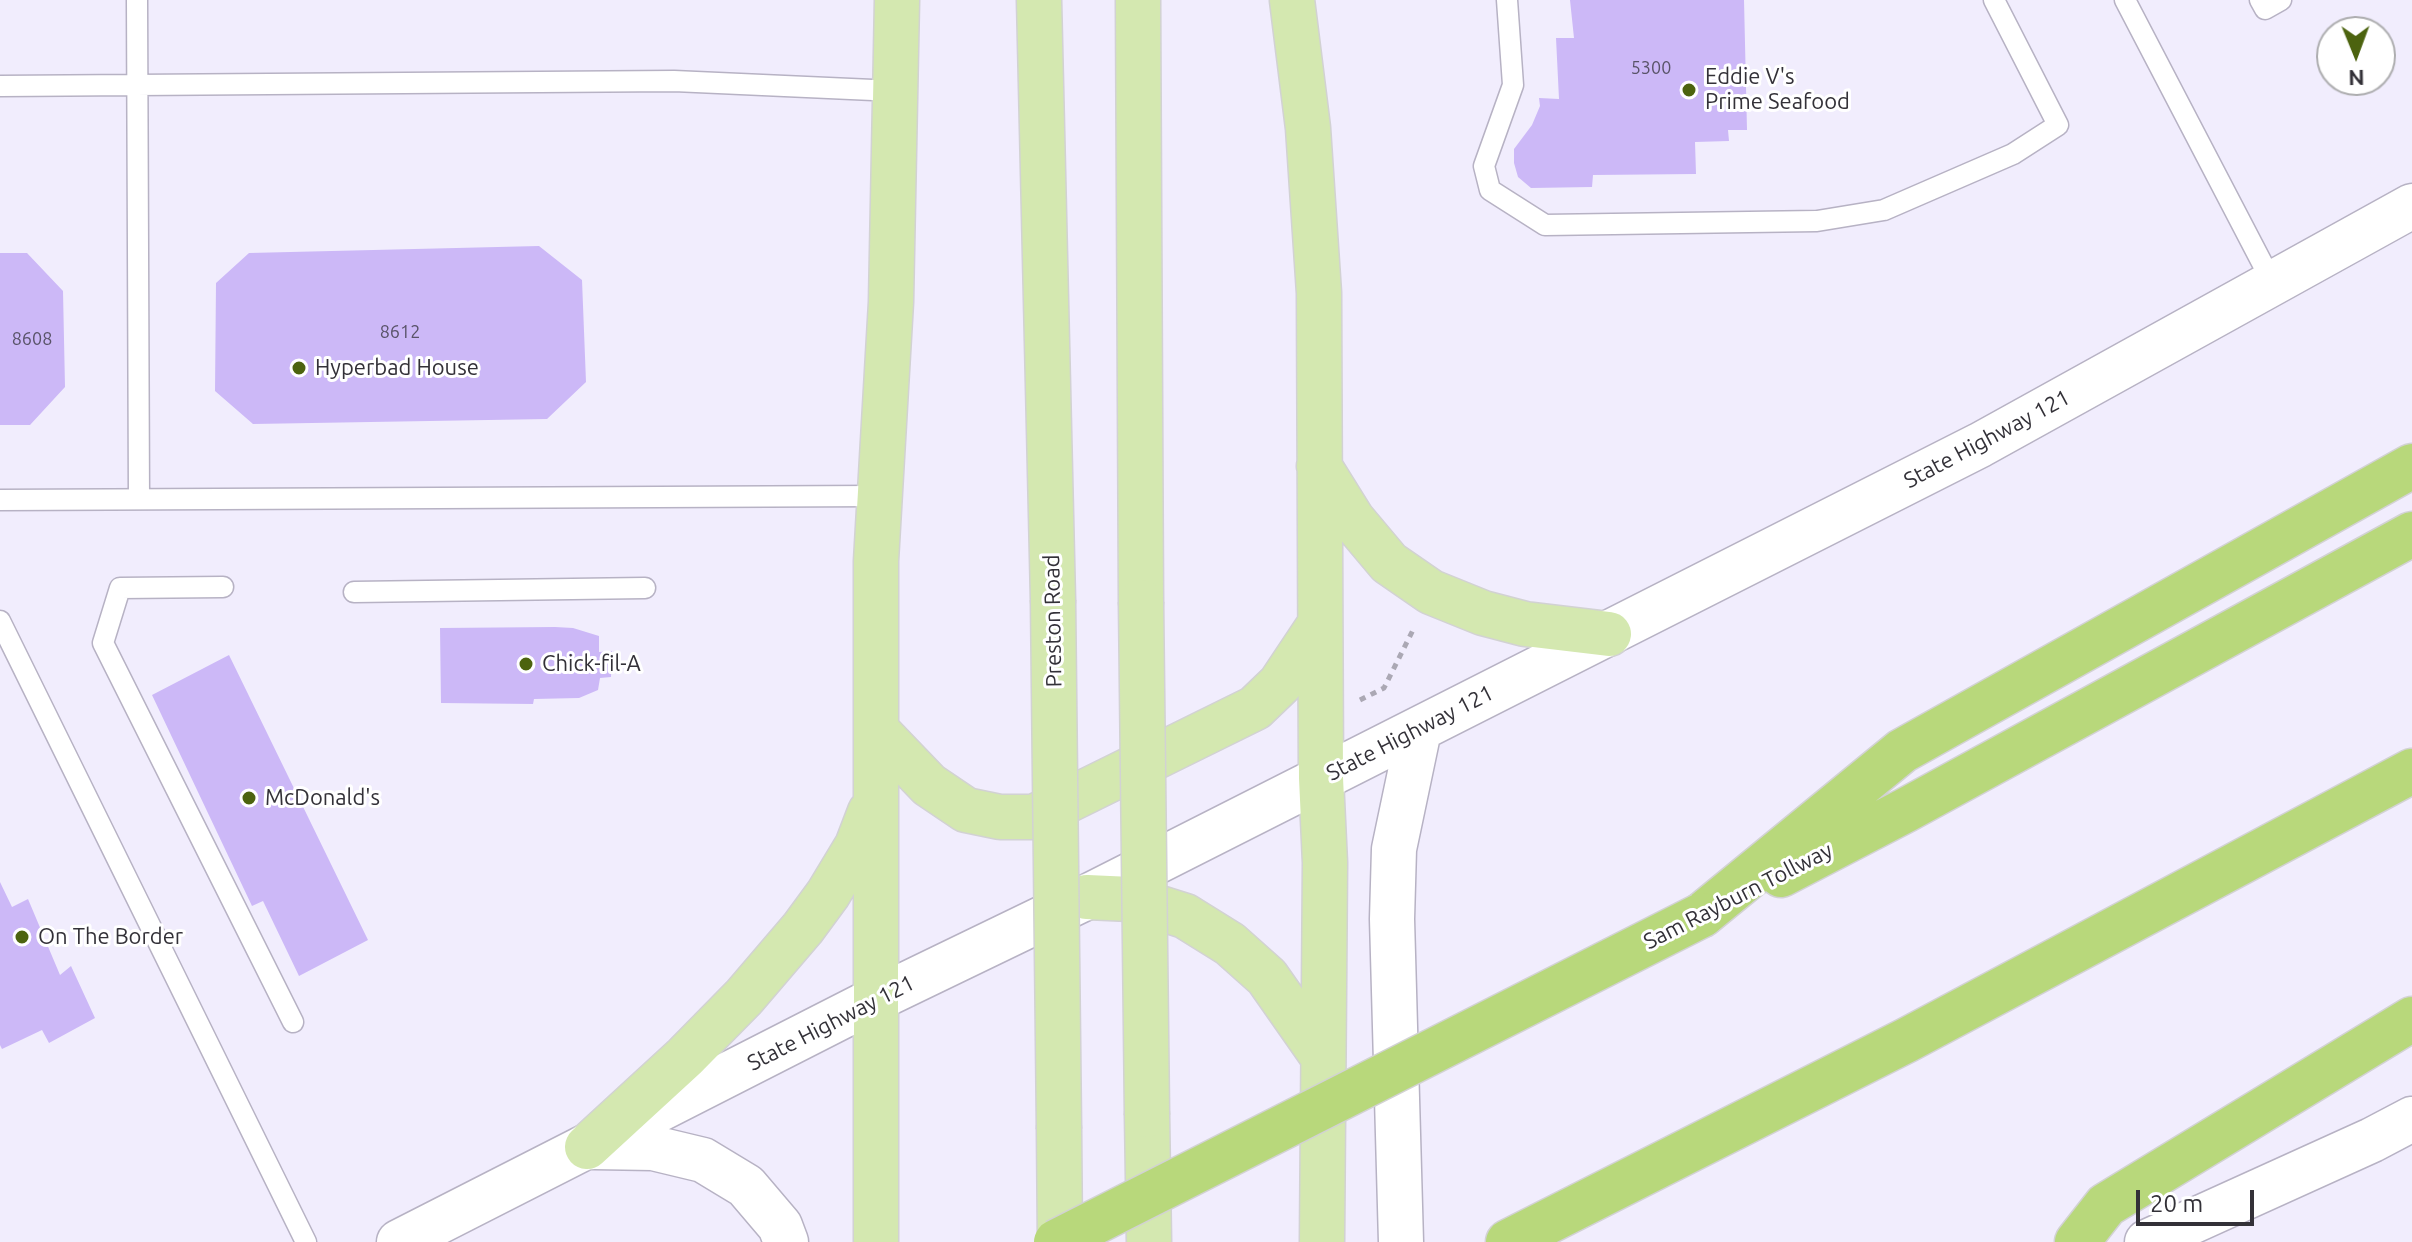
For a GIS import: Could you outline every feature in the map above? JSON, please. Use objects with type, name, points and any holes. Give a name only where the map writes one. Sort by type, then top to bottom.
[{"type":"highway","points":[[1702,915],[1902,751],[2412,466]]},
{"type":"highway","name":"Sam Rayburn Tollway","points":[[1058,1242],[1906,810],[2412,534]]},
{"type":"highway","points":[[1508,1242],[1907,1040],[2412,771]]},
{"type":"highway","points":[[2077,1242],[2106,1205],[2412,1019]]},
{"type":"main road","points":[[876,1242],[876,561],[891,302],[897,0]]},
{"type":"main road","name":"Preston Road","points":[[1039,0],[1053,600],[1058,1242]]},
{"type":"main road","points":[[1138,0],[1149,1242]]},
{"type":"main road","points":[[1292,0],[1308,128],[1319,293],[1321,778],[1325,863],[1322,1242]]},
{"type":"main road","name":"State Highway 121","points":[[399,1242],[1980,445],[2412,206]]},
{"type":"main road","points":[[1319,466],[1352,519],[1389,563],[1431,592],[1483,613],[1525,624],[1609,634]]},
{"type":"main road","points":[[878,732],[929,785],[966,810],[1000,817],[1034,817],[1255,708],[1280,684],[1320,624]]},
{"type":"main road","points":[[1401,1242],[1394,849],[1419,730]]},
{"type":"main road","points":[[587,1147],[705,1037],[803,928],[857,846],[878,791]]},
{"type":"main road","points":[[1087,897],[1131,899],[1185,916],[1230,944],[1267,977],[1323,1057]]},
{"type":"main road","points":[[2147,1242],[2412,1119]]},
{"type":"main road","points":[[587,1147],[653,1148],[703,1160],[746,1186],[780,1226],[786,1242]]},
{"type":"lane","points":[[137,0],[139,499]]},
{"type":"lane","points":[[1507,0],[1513,85],[1484,166],[1490,190],[1545,225],[1817,221],[1884,210],[2013,154],[2058,125],[1994,0]]},
{"type":"lane","points":[[2125,0],[2272,282]]},
{"type":"lane","points":[[2260,0],[2265,9],[2281,0]]},
{"type":"lane","points":[[0,86],[674,81],[895,91]]},
{"type":"lane","points":[[0,500],[878,496]]},
{"type":"lane","points":[[223,587],[120,588],[103,643],[293,1022]]},
{"type":"lane","points":[[354,592],[645,588]]},
{"type":"lane","points":[[0,621],[306,1242]]},
{"type":"path","points":[[1371,709],[1370,695],[1384,688],[1414,627]]},
{"type":"building","points":[[1570,0],[1744,0],[1747,130],[1728,130],[1729,141],[1695,142],[1696,174],[1593,175],[1592,187],[1531,188],[1518,177],[1514,149],[1532,125],[1540,106],[1539,98],[1559,99],[1556,38],[1574,38]]},
{"type":"building","points":[[539,246],[582,280],[586,382],[547,419],[253,424],[215,391],[216,283],[249,253]]},
{"type":"building","points":[[0,253],[27,253],[63,291],[65,387],[30,425],[0,425]]},
{"type":"building","name":"Chick-fil-A","points":[[440,628],[573,628],[599,636],[599,652],[612,651],[611,677],[600,678],[598,690],[579,698],[534,699],[533,704],[441,703]]},
{"type":"building","name":"McDonald's","points":[[229,655],[368,940],[299,976],[263,901],[252,906],[152,695]]},
{"type":"building","name":"On The Border","points":[[0,882],[12,907],[28,899],[60,975],[71,966],[95,1018],[49,1043],[42,1030],[2,1049],[0,1045]]},
{"type":"place","name":"Eddie V's Prime Seafood","points":[[1689,90]]},
{"type":"place","name":"Hyperbad House","points":[[299,368]]},
{"type":"place","name":"Chick-fil-A","points":[[526,664]]},
{"type":"place","name":"McDonald's","points":[[249,798]]},
{"type":"place","name":"On The Border","points":[[22,937]]}]
